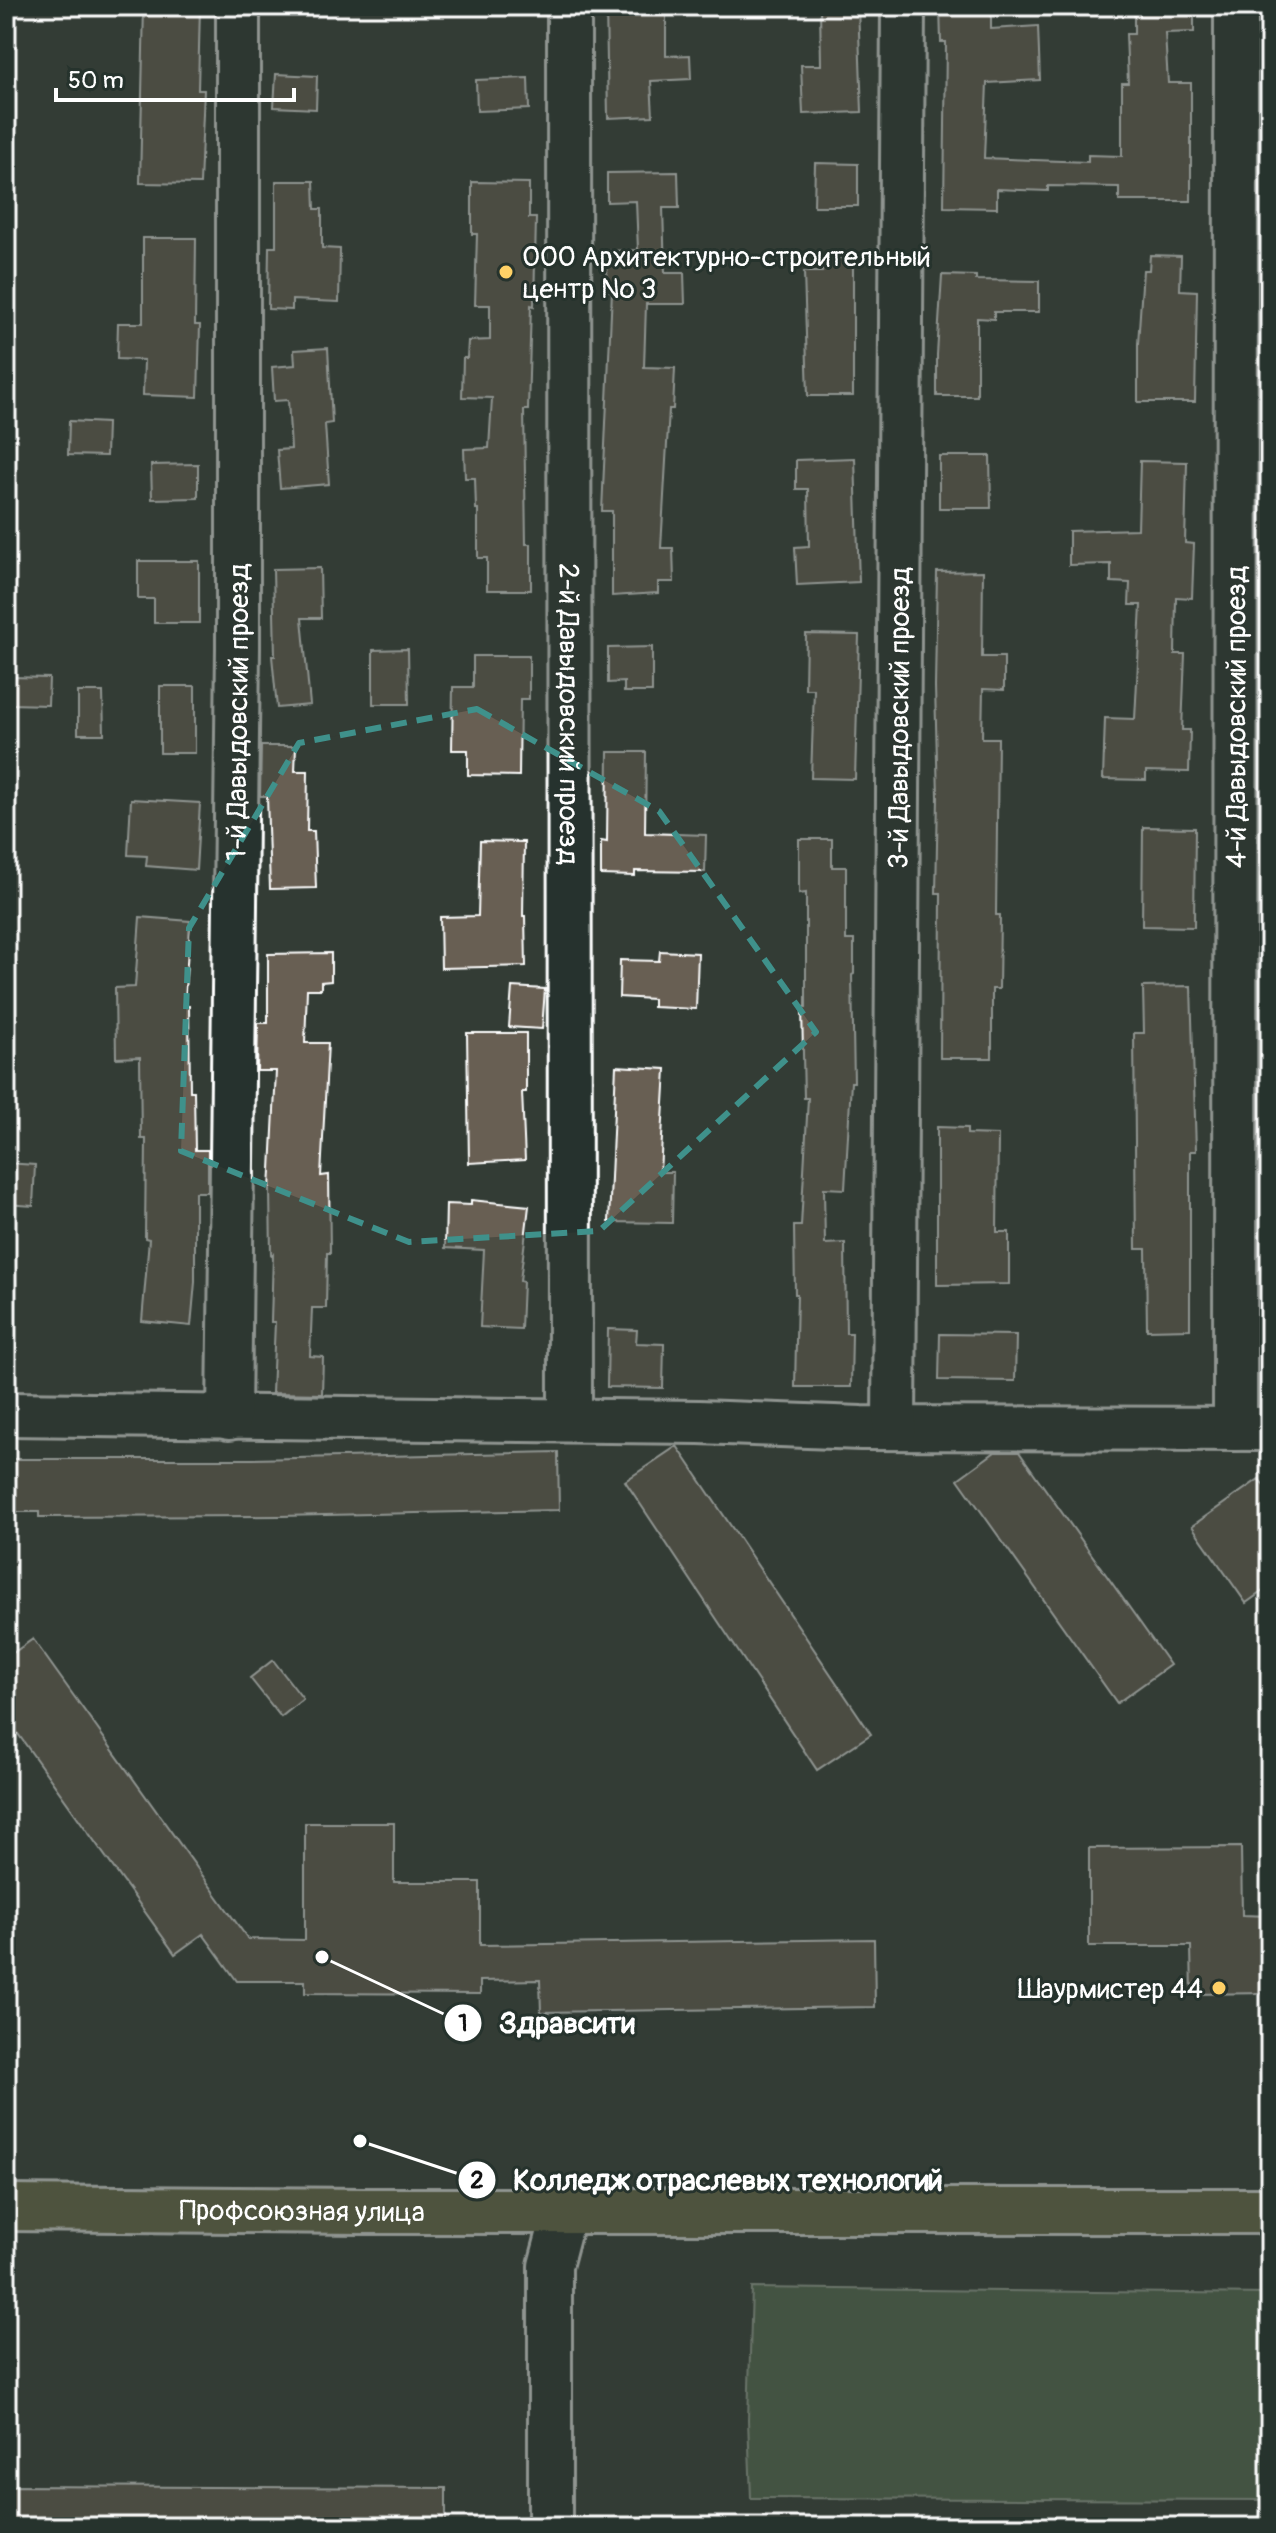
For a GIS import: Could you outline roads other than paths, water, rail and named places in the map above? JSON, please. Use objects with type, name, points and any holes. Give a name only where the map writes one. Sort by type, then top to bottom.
[{"type":"highway","name":"Профсоюзная улица","points":[[6,2208],[1270,2211]]},
{"type":"street","name":"1-й Давыдовский проезд","points":[[229,1418],[238,648],[238,6]]},
{"type":"street","name":"2-й Давыдовский проезд","points":[[569,6],[570,1420]]},
{"type":"street","name":"3-й Давыдовский проезд","points":[[894,1428],[903,6]]},
{"type":"street","name":"4-й Давыдовский проезд","points":[[1236,6],[1253,1429]]},
{"type":"street","points":[[6,1414],[699,1422],[894,1428],[1253,1429]]},
{"type":"street","points":[[550,2527],[550,2266],[565,2209]]},
{"type":"place","name":"ООО Архитектурно-строительный центр № 3","points":[[506,272]]},
{"type":"place","name":"Здравсити","points":[[322,1957]]},
{"type":"place","name":"Шаурмистер 44","points":[[1219,1988]]},
{"type":"place","name":"Колледж отраслевых технологий","points":[[360,2141]]}]
